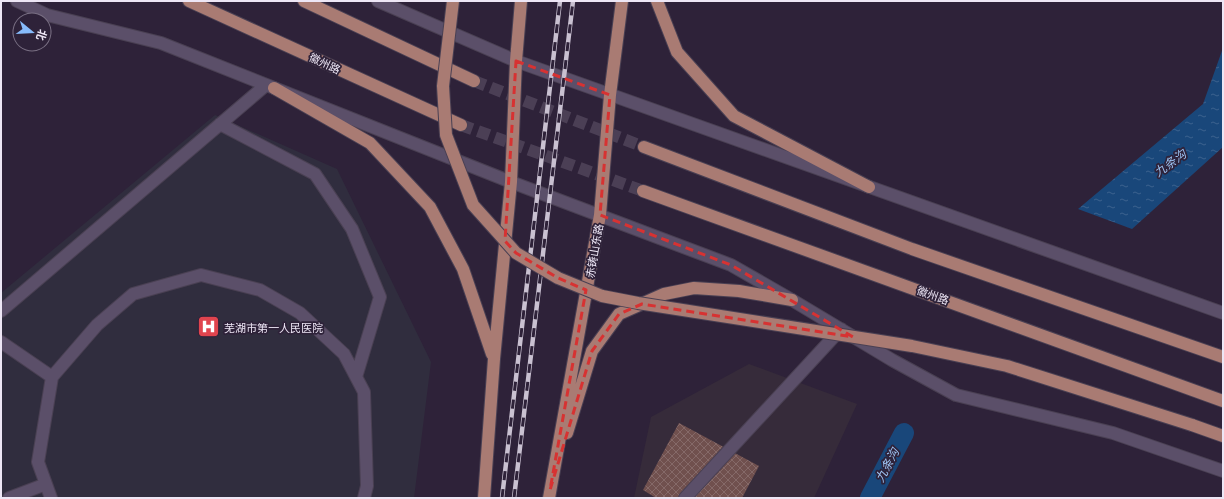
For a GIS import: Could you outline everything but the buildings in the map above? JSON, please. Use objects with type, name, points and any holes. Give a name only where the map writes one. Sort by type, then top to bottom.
[{"type":"main road","name":"徽州路","points":[[189,1],[461,125]]},
{"type":"main road","points":[[304,1],[474,81]]},
{"type":"main road","points":[[453,1],[443,86],[446,135],[473,205],[516,253],[558,278],[602,296],[912,346],[1007,366],[1223,436]]},
{"type":"main road","points":[[484,498],[494,359],[511,182],[516,61],[521,1]]},
{"type":"main road","name":"赤铸山东路","points":[[550,494],[600,215],[610,95],[622,1]]},
{"type":"main road","points":[[657,1],[677,52],[734,116],[869,187]]},
{"type":"main road","points":[[270,86],[370,143],[430,207],[463,269],[494,359]]},
{"type":"main road","points":[[644,147],[912,249],[1223,357]]},
{"type":"main road","name":"徽州路","points":[[643,191],[1223,401]]},
{"type":"main road","points":[[550,494],[592,351],[619,314],[664,294],[694,288],[739,291],[792,300]]},
{"type":"street","points":[[17,1],[47,16],[161,43],[511,182],[731,265],[892,360],[956,395],[1113,433],[1223,471]]},
{"type":"street","points":[[378,1],[516,61],[1223,313]]},
{"type":"street","points":[[1,311],[220,124],[270,86]]},
{"type":"street","points":[[220,124],[315,174],[352,229],[380,297],[356,377]]},
{"type":"street","points":[[51,498],[38,462],[52,377],[97,325],[133,294],[201,275],[260,290],[300,313],[344,354],[364,392],[368,486],[364,498]]},
{"type":"street","points":[[685,498],[841,329]]},
{"type":"street","points":[[1,342],[52,377]]},
{"type":"street","points":[[9,498],[46,484]]},
{"type":"highlighted area","points":[[516,61],[610,95],[600,215],[731,265],[853,337],[642,304],[619,314],[592,351],[550,490],[586,290],[558,278],[516,253],[505,241]]},
{"type":"shaded area","name":"芜湖市第一人民医院","points":[[215,115],[337,169],[431,362],[414,498],[1,498],[1,293]]},
{"type":"shaded area","points":[[749,364],[857,404],[814,498],[634,498],[651,417]]},
{"type":"water","points":[[1223,48],[1223,147],[1132,229],[1078,209],[1203,104]]},
{"type":"waterway","name":"九条沟","points":[[870,498],[904,433]]},
{"type":"tunnel","points":[[474,81],[644,147]]},
{"type":"tunnel","points":[[461,125],[643,191]]},
{"type":"railway","points":[[502,498],[560,1]]},
{"type":"railway","points":[[514,498],[573,1]]},
{"type":"place","name":"芜湖市第一人民医院","points":[[208,327]]}]
